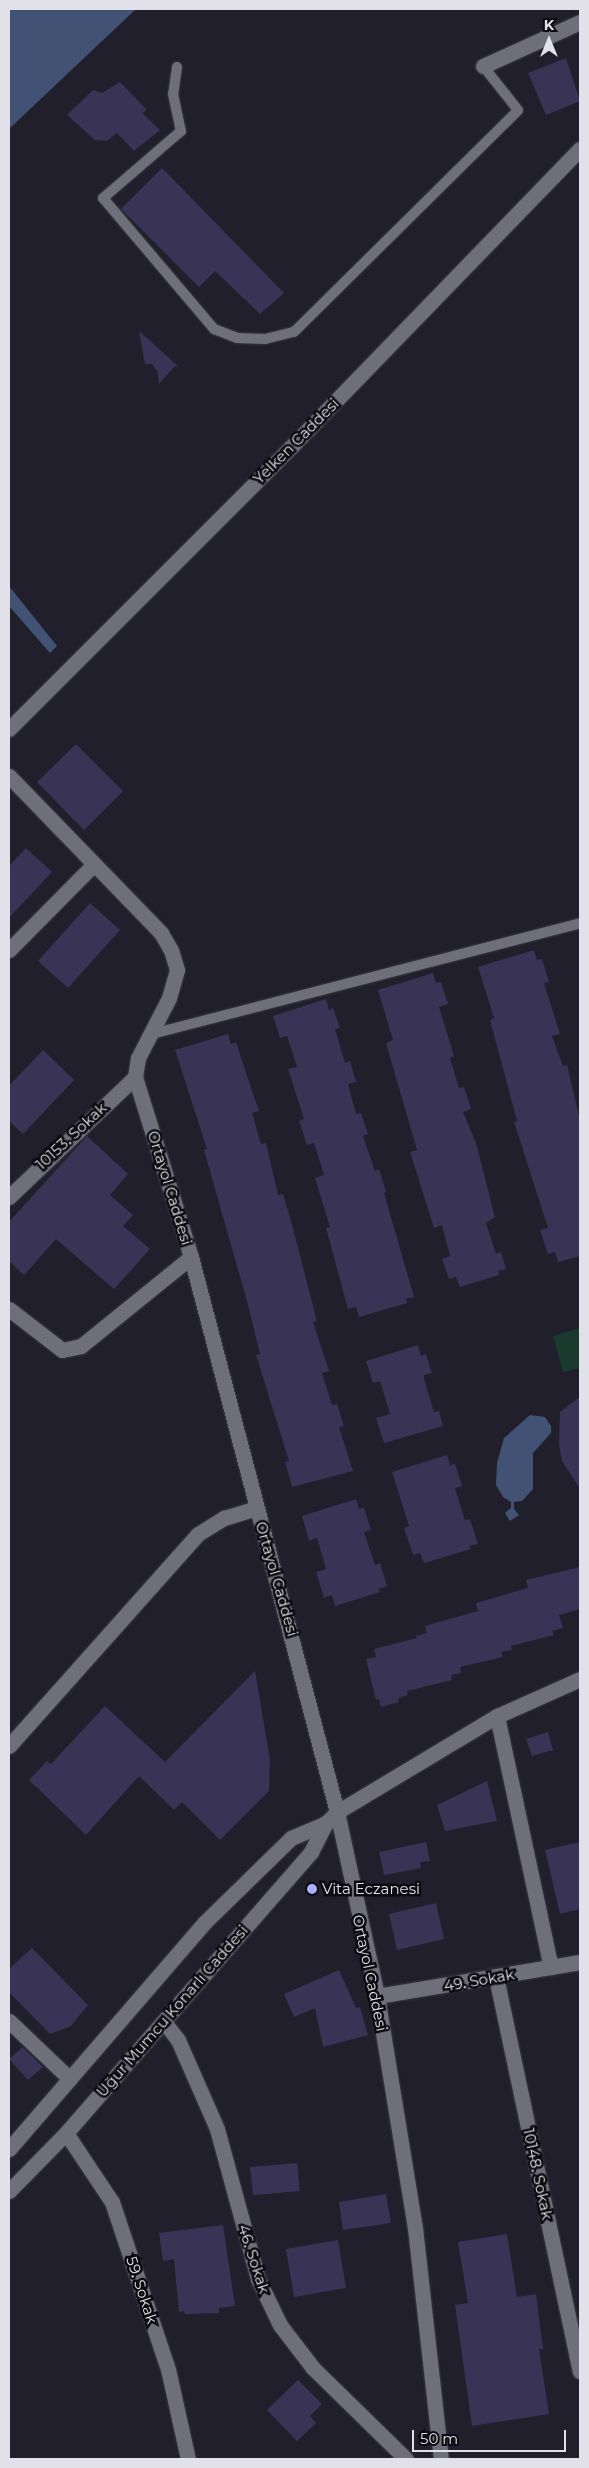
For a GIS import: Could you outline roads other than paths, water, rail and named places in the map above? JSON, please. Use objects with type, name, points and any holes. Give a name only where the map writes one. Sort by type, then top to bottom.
[{"type":"street","points":[[484,66],[580,22]]},
{"type":"street","name":"Yelken Caddesi","points":[[9,729],[290,447],[580,149]]},
{"type":"street","name":"Ortayol Caddesi","points":[[9,776],[161,933],[172,950],[177,970],[169,998],[148,1035],[138,1058],[135,1077],[191,1257],[337,1812],[377,1996],[415,2228],[440,2459]]},
{"type":"street","points":[[9,950],[94,864]]},
{"type":"street","name":"10153. Sokak","points":[[9,1197],[135,1077]]},
{"type":"street","points":[[9,1309],[62,1350],[81,1346],[191,1257]]},
{"type":"street","points":[[9,1746],[198,1534],[224,1518],[257,1508]]},
{"type":"street","name":"Uğur Mumcu Konarlı Caddesi","points":[[9,2191],[66,2133],[164,2022],[311,1852],[326,1824],[337,1812],[497,1716],[580,1679]]},
{"type":"street","points":[[497,1716],[551,1967]]},
{"type":"street","name":"Uğur Mumcu Konarlı Caddesi","points":[[9,2149],[204,1922],[290,1838],[326,1824]]},
{"type":"street","name":"49. Sokak","points":[[377,1996],[580,1962]]},
{"type":"street","name":"10148. Sokak","points":[[496,1977],[580,2372]]},
{"type":"street","points":[[9,2021],[70,2079]]},
{"type":"street","name":"46. Sokak","points":[[164,2022],[178,2040],[217,2129],[258,2279],[276,2317],[313,2368],[406,2459]]},
{"type":"street","name":"59. Sokak","points":[[66,2133],[112,2202],[168,2369],[188,2459]]},
{"type":"lane","points":[[177,67],[173,94],[181,131],[103,198],[214,329],[237,338],[265,339],[294,332],[518,110],[484,66]]},
{"type":"lane","points":[[148,1035],[580,923]]},
{"type":"water","points":[[9,9],[136,9],[9,129]]},
{"type":"water","points":[[9,586],[57,646],[50,653],[9,606]]},
{"type":"water","points":[[530,1415],[545,1417],[551,1426],[551,1433],[533,1453],[533,1489],[522,1501],[514,1502],[514,1509],[519,1515],[510,1521],[505,1513],[511,1508],[511,1502],[503,1497],[496,1485],[497,1463],[504,1438]]},
{"type":"place","name":"Vita Eczanesi","points":[[312,1889]]}]
